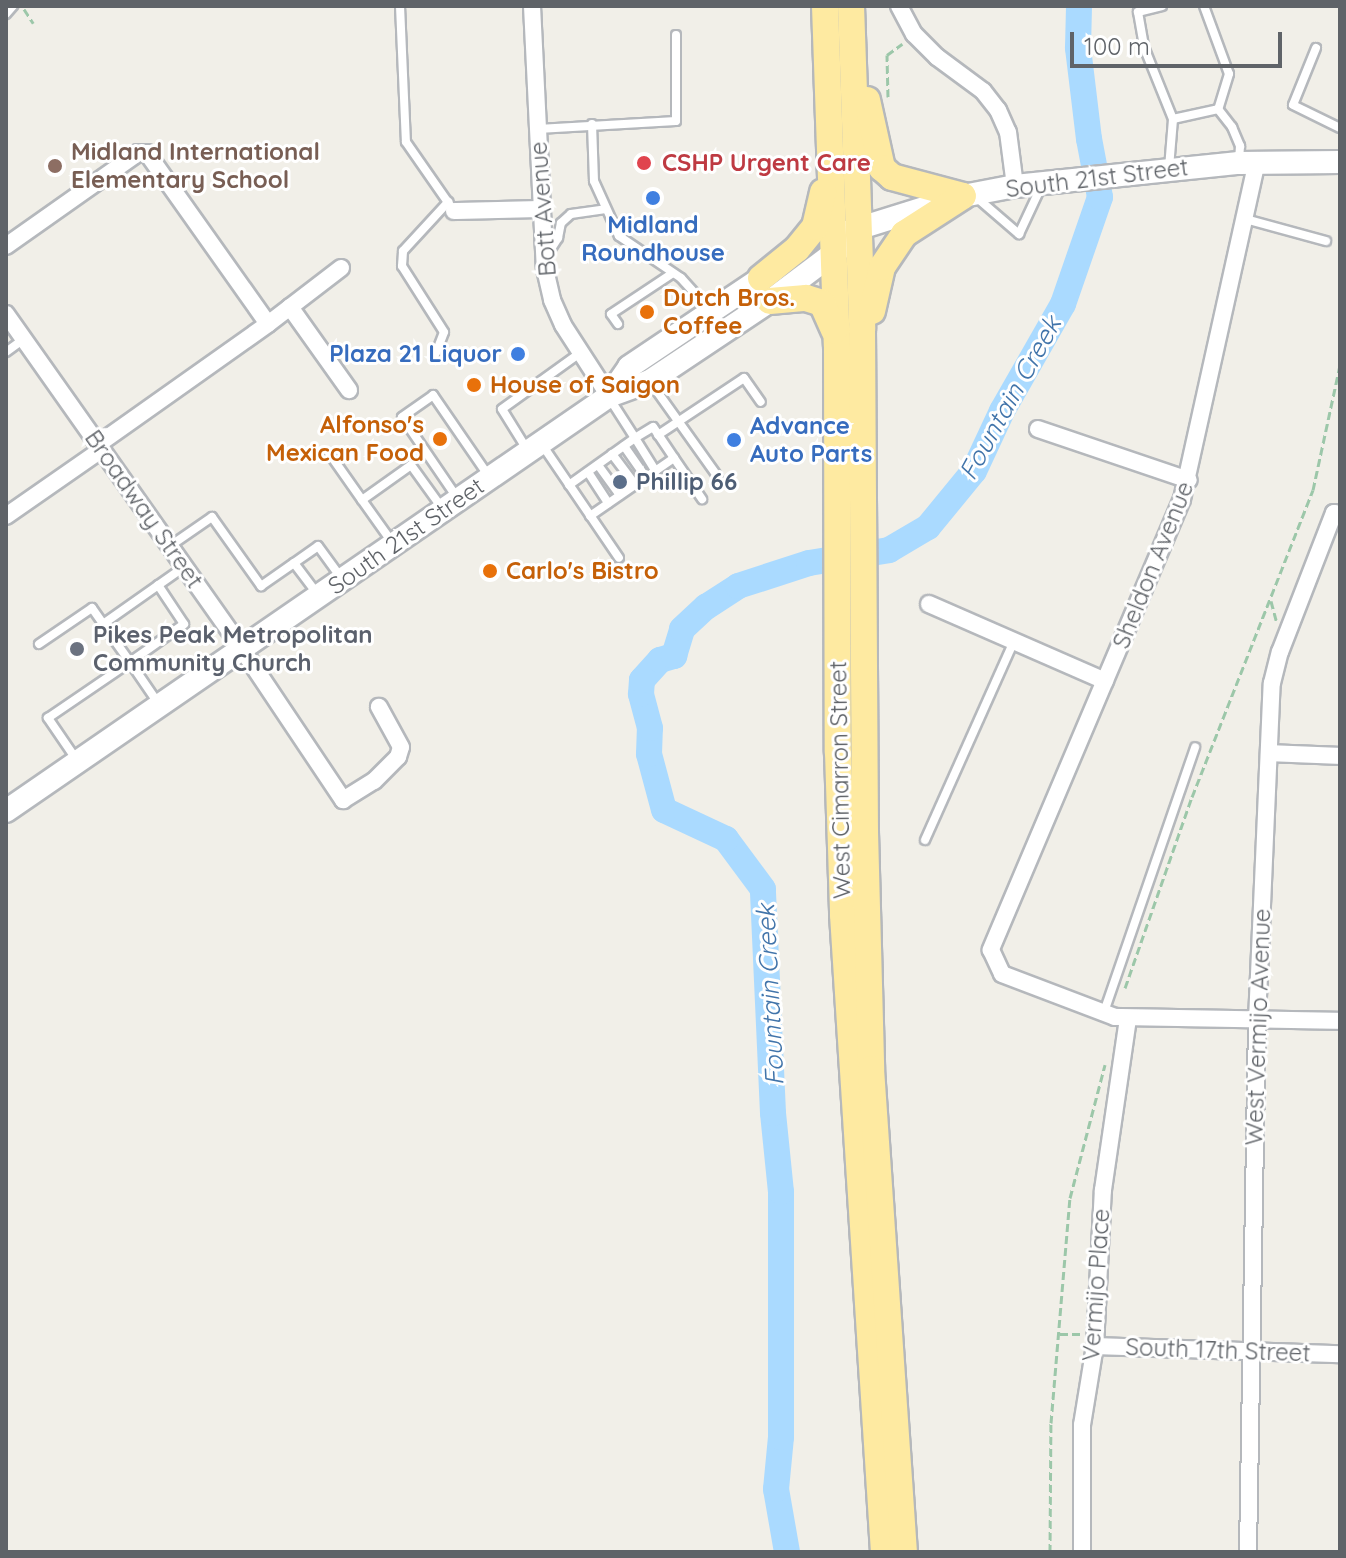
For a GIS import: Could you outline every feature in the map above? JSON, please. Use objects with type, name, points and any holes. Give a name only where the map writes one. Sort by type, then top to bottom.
[{"type":"highway","name":"West Cimarron Street","points":[[825,6],[837,346],[838,752],[851,1072],[884,1552]]},
{"type":"highway","name":"West Cimarron Street","points":[[851,6],[863,382],[862,507],[871,1069],[904,1552]]},
{"type":"highway","points":[[853,42],[882,168],[892,177],[968,195]]},
{"type":"highway","points":[[828,88],[823,196],[815,227],[765,290],[822,303],[833,319],[837,346]]},
{"type":"highway","points":[[863,382],[882,267],[904,234],[968,195]]},
{"type":"main road","name":"South 21st Street","points":[[6,811],[609,396],[650,381],[765,290],[860,229],[886,217],[1015,186],[1248,162],[1340,162]]},
{"type":"main road","name":"South 21st Street","points":[[609,396],[629,367],[712,312],[765,290]]},
{"type":"street","name":"Bott Avenue","points":[[532,6],[545,258],[552,300],[580,353],[609,396]]},
{"type":"street","points":[[899,6],[914,34],[937,57],[983,91],[998,110],[1008,132],[1015,186]]},
{"type":"street","points":[[6,246],[138,153],[147,153],[268,324]]},
{"type":"street","name":"Sheldon Avenue","points":[[1103,1013],[1002,974],[991,950],[1189,480],[1245,219],[1248,162]]},
{"type":"street","points":[[451,206],[542,209]]},
{"type":"street","points":[[6,516],[341,268]]},
{"type":"street","points":[[290,307],[349,390]]},
{"type":"street","name":"Broadway Street","points":[[6,314],[242,649],[343,800],[374,781],[398,757],[401,747],[379,707]]},
{"type":"street","points":[[1038,429],[1189,480]]},
{"type":"street","name":"West Vermijo Avenue","points":[[1248,1552],[1257,1020],[1272,683],[1280,652],[1337,514]]},
{"type":"street","points":[[929,604],[1105,681]]},
{"type":"street","points":[[1269,753],[1340,756]]},
{"type":"street","points":[[1103,1013],[1128,1019],[1340,1021]]},
{"type":"street","name":"Vermijo Place","points":[[1082,1552],[1082,1425],[1095,1340],[1103,1190],[1128,1019]]},
{"type":"street","name":"South 17th Street","points":[[1095,1340],[1252,1352],[1340,1354]]},
{"type":"lane","points":[[6,14],[13,6]]},
{"type":"lane","points":[[400,6],[406,142],[451,206],[403,251],[402,266],[444,332],[436,353]]},
{"type":"lane","points":[[1162,6],[1137,9],[1144,47],[1173,119],[1169,169]]},
{"type":"lane","points":[[1204,6],[1229,74],[1218,109]]},
{"type":"lane","points":[[537,129],[676,121],[676,35]]},
{"type":"lane","points":[[1316,48],[1293,105],[1340,128]]},
{"type":"lane","points":[[1173,119],[1218,109]]},
{"type":"lane","points":[[1218,109],[1232,127],[1248,162]]},
{"type":"lane","points":[[592,124],[594,181],[619,236],[683,281],[712,312]]},
{"type":"lane","points":[[968,195],[1019,234],[1043,183]]},
{"type":"lane","points":[[545,258],[558,238],[561,223],[571,214],[606,209]]},
{"type":"lane","points":[[1245,219],[1326,241]]},
{"type":"lane","points":[[618,324],[611,314],[673,273]]},
{"type":"lane","points":[[672,288],[683,281]]},
{"type":"lane","points":[[6,352],[24,339]]},
{"type":"lane","points":[[580,353],[502,409],[569,485],[619,558]]},
{"type":"lane","points":[[658,435],[744,378],[761,402]]},
{"type":"lane","points":[[650,381],[718,477]]},
{"type":"lane","points":[[451,505],[402,417],[433,395],[490,478]]},
{"type":"lane","points":[[609,396],[656,471]]},
{"type":"lane","points":[[569,485],[653,427],[702,499]]},
{"type":"lane","points":[[624,446],[646,478]]},
{"type":"lane","points":[[329,453],[393,545]]},
{"type":"lane","points":[[612,454],[635,485]]},
{"type":"lane","points":[[590,516],[674,458]]},
{"type":"lane","points":[[362,500],[411,465],[451,505]]},
{"type":"lane","points":[[598,465],[620,495]]},
{"type":"lane","points":[[588,472],[608,503]]},
{"type":"lane","points":[[170,547],[212,517],[261,586],[318,546],[342,580]]},
{"type":"lane","points":[[294,563],[318,596]]},
{"type":"lane","points":[[103,624],[184,567]]},
{"type":"lane","points":[[78,762],[48,718],[184,624],[158,585]]},
{"type":"lane","points":[[39,644],[92,608],[160,705]]},
{"type":"lane","points":[[925,840],[1014,641]]},
{"type":"lane","points":[[1103,1013],[1127,936],[1195,747]]},
{"type":"path","points":[[21,6],[33,23]]},
{"type":"path","points":[[888,102],[887,55],[914,34]]},
{"type":"path","points":[[1313,490],[1340,365]]},
{"type":"path","points":[[1060,1334],[1095,1340]]},
{"type":"waterway","name":"Fountain Creek","points":[[787,1552],[776,1489],[781,1437],[781,1192],[773,1113],[763,889],[726,839],[664,810],[649,754],[650,728],[641,694],[642,680],[660,660],[674,656],[682,629],[706,607],[738,586],[809,563],[889,550],[928,527],[974,471],[1002,411],[1063,304],[1100,197],[1089,139],[1078,48],[1079,6]]},
{"type":"place","name":"CSHP Urgent Care","points":[[644,163]]},
{"type":"place","name":"Midland International Elementary School","points":[[55,166]]},
{"type":"place","name":"Midland Roundhouse","points":[[653,198]]},
{"type":"place","name":"Dutch Bros. Coffee","points":[[647,312]]},
{"type":"place","name":"Plaza 21 Liquor","points":[[518,354]]},
{"type":"place","name":"House of Saigon","points":[[474,385]]},
{"type":"place","name":"Alfonso's Mexican Food","points":[[440,439]]},
{"type":"place","name":"Advance Auto Parts","points":[[734,440]]},
{"type":"place","name":"Phillip 66","points":[[620,482]]},
{"type":"place","name":"Carlo's Bistro","points":[[490,571]]},
{"type":"place","name":"Pikes Peak Metropolitan Community Church","points":[[77,649]]}]
